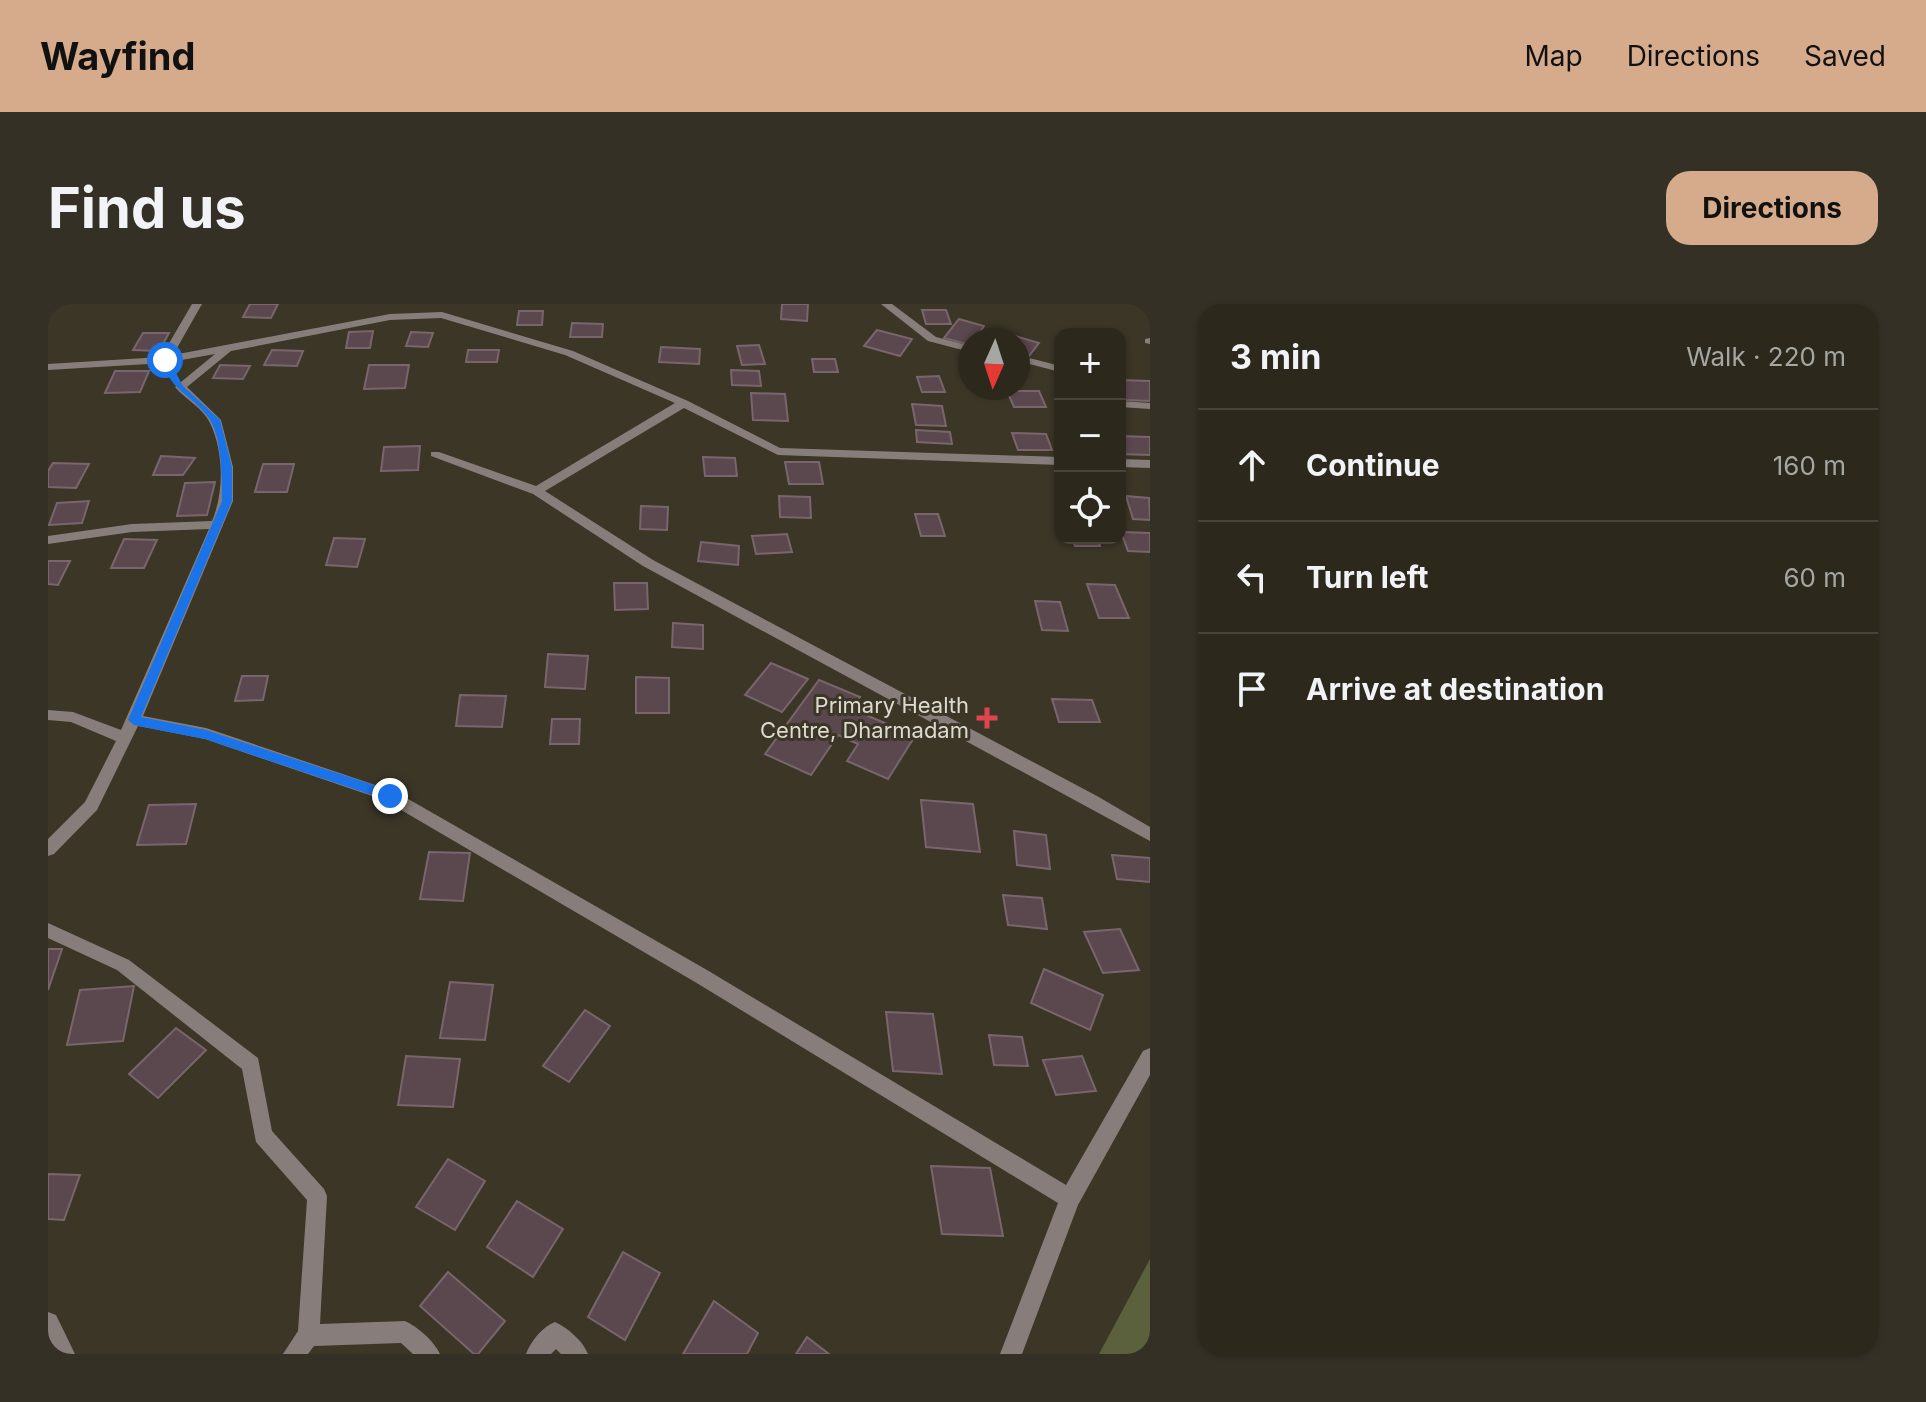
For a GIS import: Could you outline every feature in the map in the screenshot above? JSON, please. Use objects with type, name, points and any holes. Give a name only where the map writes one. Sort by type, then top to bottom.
[{"type":"street","points":[[165,360],[197,304]]},
{"type":"street","points":[[886,304],[932,339],[958,346]]},
{"type":"street","points":[[48,367],[165,360],[390,317],[442,315],[569,353],[684,403],[778,451],[1054,461]]},
{"type":"street","points":[[180,387],[228,348]]},
{"type":"street","points":[[48,849],[91,806],[134,720],[227,501],[227,467],[215,420],[180,387],[165,360]]},
{"type":"street","points":[[1030,361],[1054,367]]},
{"type":"street","points":[[537,491],[684,403]]},
{"type":"street","points":[[1126,404],[1150,406]]},
{"type":"street","points":[[435,454],[537,491],[648,563],[1091,800],[1150,835]]},
{"type":"street","points":[[1126,463],[1150,464]]},
{"type":"street","points":[[48,540],[132,528],[218,525]]},
{"type":"street","points":[[48,715],[73,717],[125,738]]},
{"type":"street","points":[[134,720],[206,734],[390,796],[701,976],[1070,1199]]},
{"type":"street","points":[[48,930],[123,965],[251,1064],[263,1135],[317,1196],[309,1335],[294,1354]]},
{"type":"street","points":[[1011,1354],[1070,1199],[1150,1057]]},
{"type":"street","points":[[48,1323],[64,1354]]},
{"type":"street","points":[[309,1335],[405,1332],[429,1354]]},
{"type":"street","points":[[537,1354],[555,1333],[577,1354]]},
{"type":"green space","points":[[1150,1259],[1150,1354],[1099,1354]]},
{"type":"building","points":[[250,304],[278,304],[271,318],[243,317]]},
{"type":"building","points":[[782,304],[808,304],[807,321],[781,319]]},
{"type":"building","points":[[922,310],[946,310],[951,324],[926,324]]},
{"type":"building","points":[[519,311],[543,311],[542,325],[517,325]]},
{"type":"building","points":[[959,319],[984,326],[958,328],[958,342],[944,338]]},
{"type":"building","points":[[572,323],[603,324],[602,337],[570,337]]},
{"type":"building","points":[[877,330],[912,339],[900,356],[864,346]]},
{"type":"building","points":[[373,331],[370,348],[346,348],[349,332]]},
{"type":"building","points":[[411,332],[433,333],[428,347],[406,346]]},
{"type":"building","points":[[143,333],[169,333],[159,351],[133,350]]},
{"type":"building","points":[[1030,340],[1039,343],[1030,355]]},
{"type":"building","points":[[759,345],[765,364],[742,365],[737,346]]},
{"type":"building","points":[[661,347],[700,349],[699,364],[659,362]]},
{"type":"building","points":[[272,350],[303,351],[297,366],[264,365]]},
{"type":"building","points":[[468,350],[499,350],[497,362],[466,362]]},
{"type":"building","points":[[812,359],[835,359],[838,372],[814,372]]},
{"type":"building","points":[[220,365],[250,366],[243,379],[213,378]]},
{"type":"building","points":[[369,365],[409,365],[405,388],[364,389]]},
{"type":"building","points":[[731,370],[759,371],[761,386],[732,385]]},
{"type":"building","points":[[115,371],[149,371],[140,392],[105,393]]},
{"type":"building","points":[[939,376],[945,392],[922,392],[917,377]]},
{"type":"building","points":[[1126,380],[1150,381],[1150,401],[1126,400]]},
{"type":"building","points":[[1030,391],[1039,391],[1046,407],[1014,407],[1011,400],[1030,400]]},
{"type":"building","points":[[751,393],[785,394],[788,421],[753,420]]},
{"type":"building","points":[[912,404],[942,406],[946,426],[916,425]]},
{"type":"building","points":[[916,430],[950,432],[952,444],[917,442]]},
{"type":"building","points":[[1012,433],[1046,434],[1052,450],[1018,450]]},
{"type":"building","points":[[1126,436],[1150,437],[1150,455],[1126,454]]},
{"type":"building","points":[[420,446],[418,470],[381,471],[384,447]]},
{"type":"building","points":[[161,456],[195,458],[183,475],[153,475]]},
{"type":"building","points":[[703,457],[735,458],[737,476],[705,476]]},
{"type":"building","points":[[785,462],[819,462],[823,484],[789,484]]},
{"type":"building","points":[[53,463],[89,464],[76,488],[48,487],[48,471]]},
{"type":"building","points":[[263,464],[294,464],[287,492],[255,492]]},
{"type":"building","points":[[215,482],[207,515],[177,516],[185,483]]},
{"type":"building","points":[[779,496],[810,497],[811,518],[780,517]]},
{"type":"building","points":[[1126,496],[1149,498],[1150,520],[1133,519]]},
{"type":"building","points":[[89,501],[82,523],[49,525],[57,503]]},
{"type":"building","points":[[641,506],[668,507],[667,530],[640,529]]},
{"type":"building","points":[[915,514],[938,514],[945,536],[921,536]]},
{"type":"building","points":[[1126,532],[1150,533],[1150,552],[1128,551]]},
{"type":"building","points":[[787,534],[792,552],[756,554],[752,536]]},
{"type":"building","points":[[334,538],[365,539],[357,567],[326,565]]},
{"type":"building","points":[[124,539],[157,540],[144,568],[111,568]]},
{"type":"building","points":[[701,542],[739,546],[738,565],[698,561]]},
{"type":"building","points":[[1074,544],[1100,546],[1075,546]]},
{"type":"building","points":[[48,561],[70,561],[58,585],[48,584]]},
{"type":"building","points":[[614,583],[647,583],[648,609],[615,610]]},
{"type":"building","points":[[1087,584],[1115,585],[1129,618],[1099,618]]},
{"type":"building","points":[[1035,601],[1060,602],[1068,631],[1042,630]]},
{"type":"building","points":[[673,623],[703,625],[703,649],[672,647]]},
{"type":"building","points":[[548,654],[588,656],[585,689],[545,687]]},
{"type":"building","points":[[771,663],[808,679],[782,712],[745,695]]},
{"type":"building","points":[[242,676],[268,676],[263,700],[235,701]]},
{"type":"building","points":[[636,677],[669,678],[669,713],[636,713]]},
{"type":"building","points":[[819,680],[860,697],[852,709],[915,736],[888,779],[847,761],[858,744],[838,735],[811,775],[765,754]]},
{"type":"building","points":[[460,695],[506,696],[502,727],[456,726]]},
{"type":"building","points":[[1052,699],[1092,700],[1100,722],[1059,722]]},
{"type":"building","points":[[552,719],[580,719],[579,744],[550,744]]},
{"type":"building","points":[[921,800],[973,804],[980,852],[926,847]]},
{"type":"building","points":[[196,804],[186,844],[137,845],[149,805]]},
{"type":"building","points":[[1014,831],[1046,835],[1050,869],[1017,865]]},
{"type":"building","points":[[429,852],[470,853],[463,901],[420,899]]},
{"type":"building","points":[[1112,855],[1150,858],[1150,882],[1117,879]]},
{"type":"building","points":[[1003,895],[1042,898],[1047,929],[1008,925]]},
{"type":"building","points":[[1120,929],[1139,970],[1103,973],[1084,932]]},
{"type":"building","points":[[48,949],[62,949],[48,990]]},
{"type":"building","points":[[1044,969],[1103,995],[1090,1030],[1031,1003]]},
{"type":"building","points":[[450,982],[493,985],[485,1040],[440,1038]]},
{"type":"building","points":[[134,986],[123,1041],[67,1045],[80,990]]},
{"type":"building","points":[[585,1010],[610,1026],[569,1082],[543,1066]]},
{"type":"building","points":[[886,1012],[933,1014],[942,1074],[893,1071]]},
{"type":"building","points":[[176,1028],[206,1050],[158,1098],[129,1074]]},
{"type":"building","points":[[989,1035],[1022,1037],[1028,1066],[994,1065]]},
{"type":"building","points":[[406,1056],[460,1059],[453,1107],[398,1105]]},
{"type":"building","points":[[1082,1056],[1096,1091],[1056,1095],[1043,1060]]},
{"type":"building","points":[[448,1159],[485,1181],[455,1230],[416,1207]]},
{"type":"building","points":[[931,1166],[990,1168],[1003,1236],[942,1234]]},
{"type":"building","points":[[48,1174],[80,1175],[64,1220],[48,1219]]},
{"type":"building","points":[[517,1201],[563,1229],[533,1277],[487,1247]]},
{"type":"building","points":[[623,1252],[660,1273],[625,1340],[588,1317]]},
{"type":"building","points":[[448,1272],[505,1321],[478,1354],[474,1354],[420,1306]]},
{"type":"building","points":[[714,1301],[758,1333],[747,1354],[683,1354]]},
{"type":"building","points":[[807,1337],[829,1354],[796,1354]]},
{"type":"place","name":"Primary Health Centre, Dharmadam","points":[[987,718]]},
{"type":"route","points":[[165,360],[180,387],[215,420],[227,467],[227,501],[134,720],[206,734],[390,796]]}]
